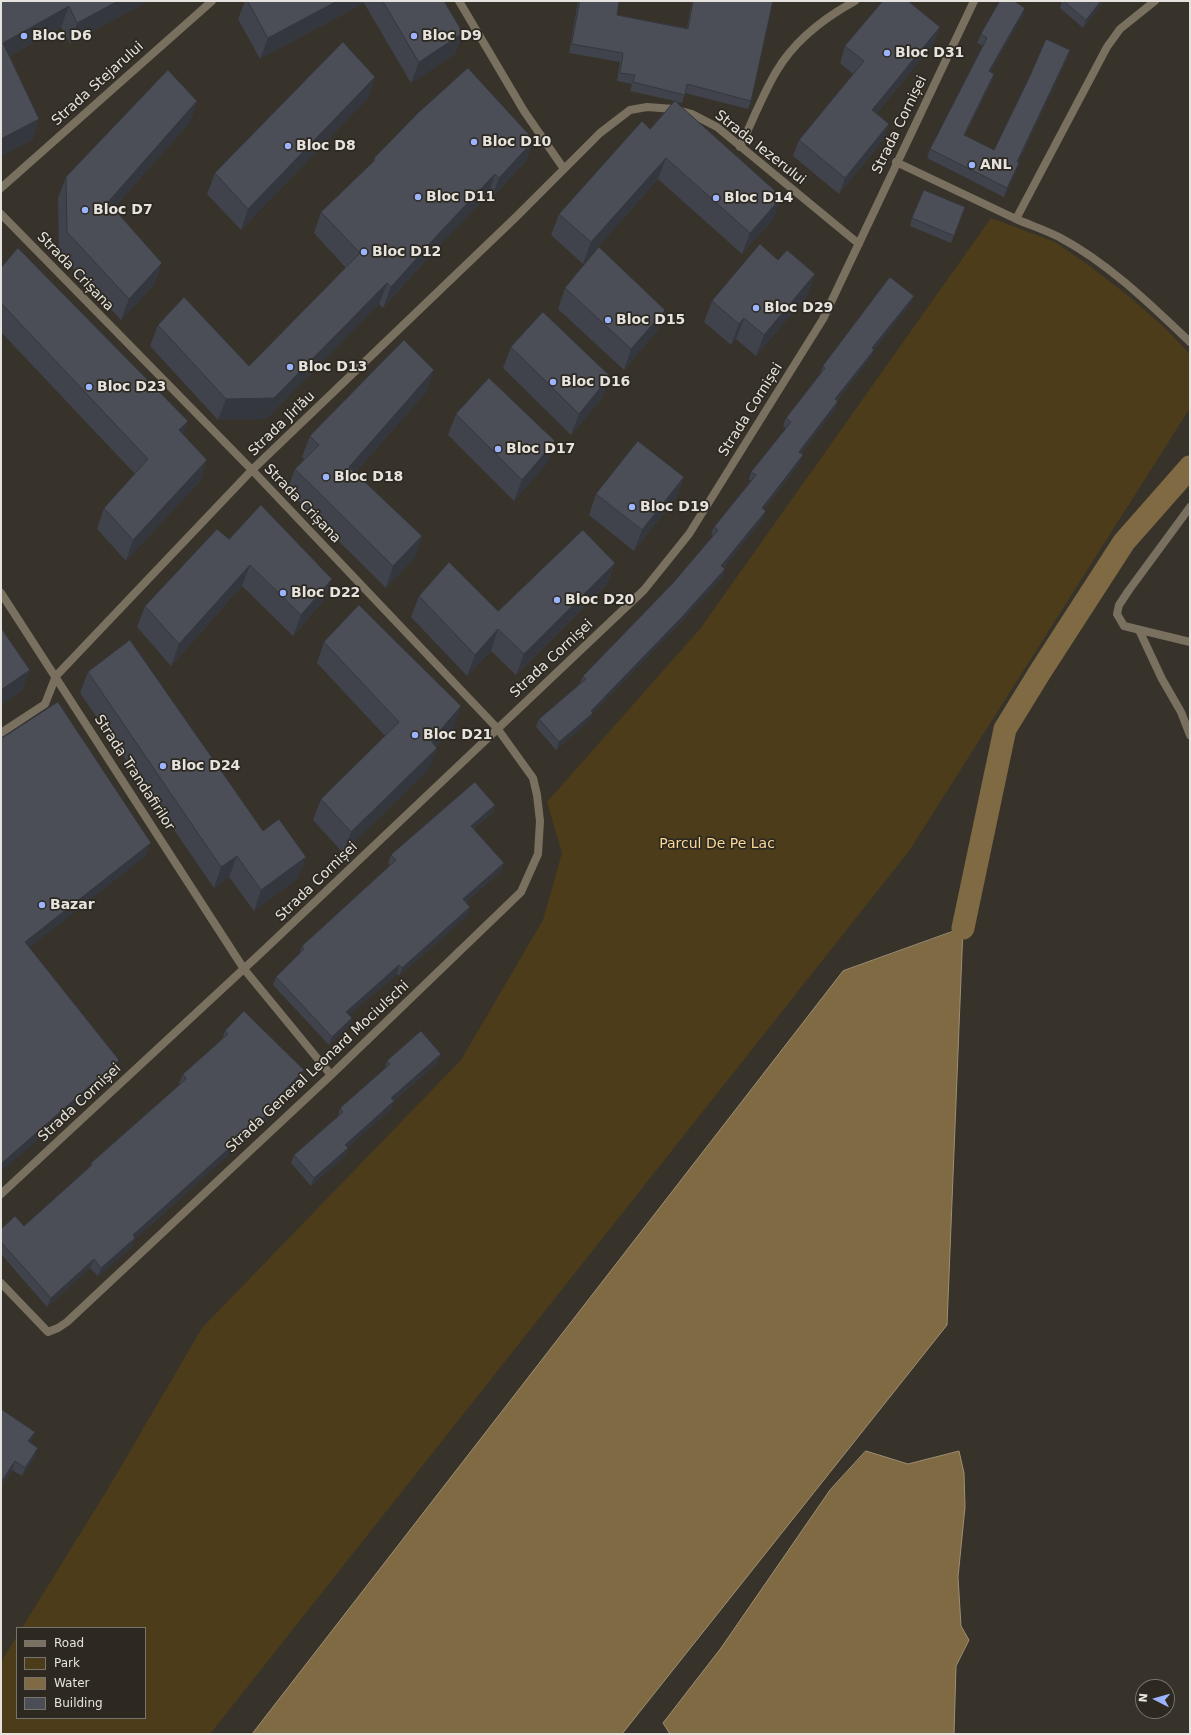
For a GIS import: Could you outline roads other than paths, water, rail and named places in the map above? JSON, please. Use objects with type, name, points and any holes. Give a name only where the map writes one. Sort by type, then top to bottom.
[{"type":"street","name":"Strada Stejarului","points":[[1,188],[212,1]]},
{"type":"street","points":[[459,1],[524,111],[564,169]]},
{"type":"street","points":[[740,147],[776,71],[803,37],[833,13],[855,1]]},
{"type":"street","name":"Strada Cornișei","points":[[1,1194],[244,969],[644,590],[689,534],[823,319],[896,162],[974,1]]},
{"type":"street","points":[[1016,219],[1107,47],[1120,29],[1154,1]]},
{"type":"street","name":"Strada Iezerului","points":[[630,110],[647,107],[674,110],[692,114],[717,127],[859,244]]},
{"type":"street","name":"Strada Jirlău","points":[[1,733],[45,704],[56,676],[252,470],[516,217],[600,133],[630,110]]},
{"type":"street","points":[[896,162],[1016,219],[1058,237],[1096,260],[1133,289],[1190,342]]},
{"type":"street","name":"Strada Crișana","points":[[1,214],[252,470],[497,728]]},
{"type":"street","points":[[1190,507],[1119,605],[1117,614],[1124,626],[1190,642]]},
{"type":"street","name":"Strada Trandafirilor","points":[[1,593],[244,969],[331,1075]]},
{"type":"street","points":[[1139,630],[1162,679],[1181,712],[1190,735]]},
{"type":"street","name":"Strada General Leonard Mociulschi","points":[[1,1283],[48,1332],[67,1322],[331,1075],[521,892],[538,854],[540,821],[537,795],[533,778],[497,728]]},
{"type":"water","points":[[963,928],[947,1325],[622,1734],[252,1734],[843,971]]},
{"type":"water","points":[[866,1451],[908,1464],[959,1451],[964,1473],[965,1507],[958,1577],[961,1626],[969,1640],[956,1666],[954,1734],[670,1734],[663,1723],[721,1648],[830,1490]]},
{"type":"waterway","points":[[963,928],[1005,729],[1124,542],[1190,467]]},
{"type":"place","name":"Bloc D6","points":[[24,36]]},
{"type":"place","name":"Bloc D9","points":[[414,36]]},
{"type":"place","name":"Bloc D31","points":[[887,53]]},
{"type":"place","name":"Bloc D10","points":[[474,142]]},
{"type":"place","name":"Bloc D8","points":[[288,146]]},
{"type":"place","name":"ANL","points":[[972,165]]},
{"type":"place","name":"Bloc D11","points":[[418,197]]},
{"type":"place","name":"Bloc D14","points":[[716,198]]},
{"type":"place","name":"Bloc D7","points":[[85,210]]},
{"type":"place","name":"Bloc D12","points":[[364,252]]},
{"type":"place","name":"Bloc D29","points":[[756,308]]},
{"type":"place","name":"Bloc D15","points":[[608,320]]},
{"type":"place","name":"Bloc D13","points":[[290,367]]},
{"type":"place","name":"Bloc D16","points":[[553,382]]},
{"type":"place","name":"Bloc D23","points":[[89,387]]},
{"type":"place","name":"Bloc D17","points":[[498,449]]},
{"type":"place","name":"Bloc D18","points":[[326,477]]},
{"type":"place","name":"Bloc D19","points":[[632,507]]},
{"type":"place","name":"Bloc D22","points":[[283,593]]},
{"type":"place","name":"Bloc D20","points":[[557,600]]},
{"type":"place","name":"Bloc D21","points":[[415,735]]},
{"type":"place","name":"Bloc D24","points":[[163,766]]},
{"type":"place","name":"Bazar","points":[[42,905]]},
{"type":"park label","name":"Parcul De Pe Lac","points":[[717,844]]}]
